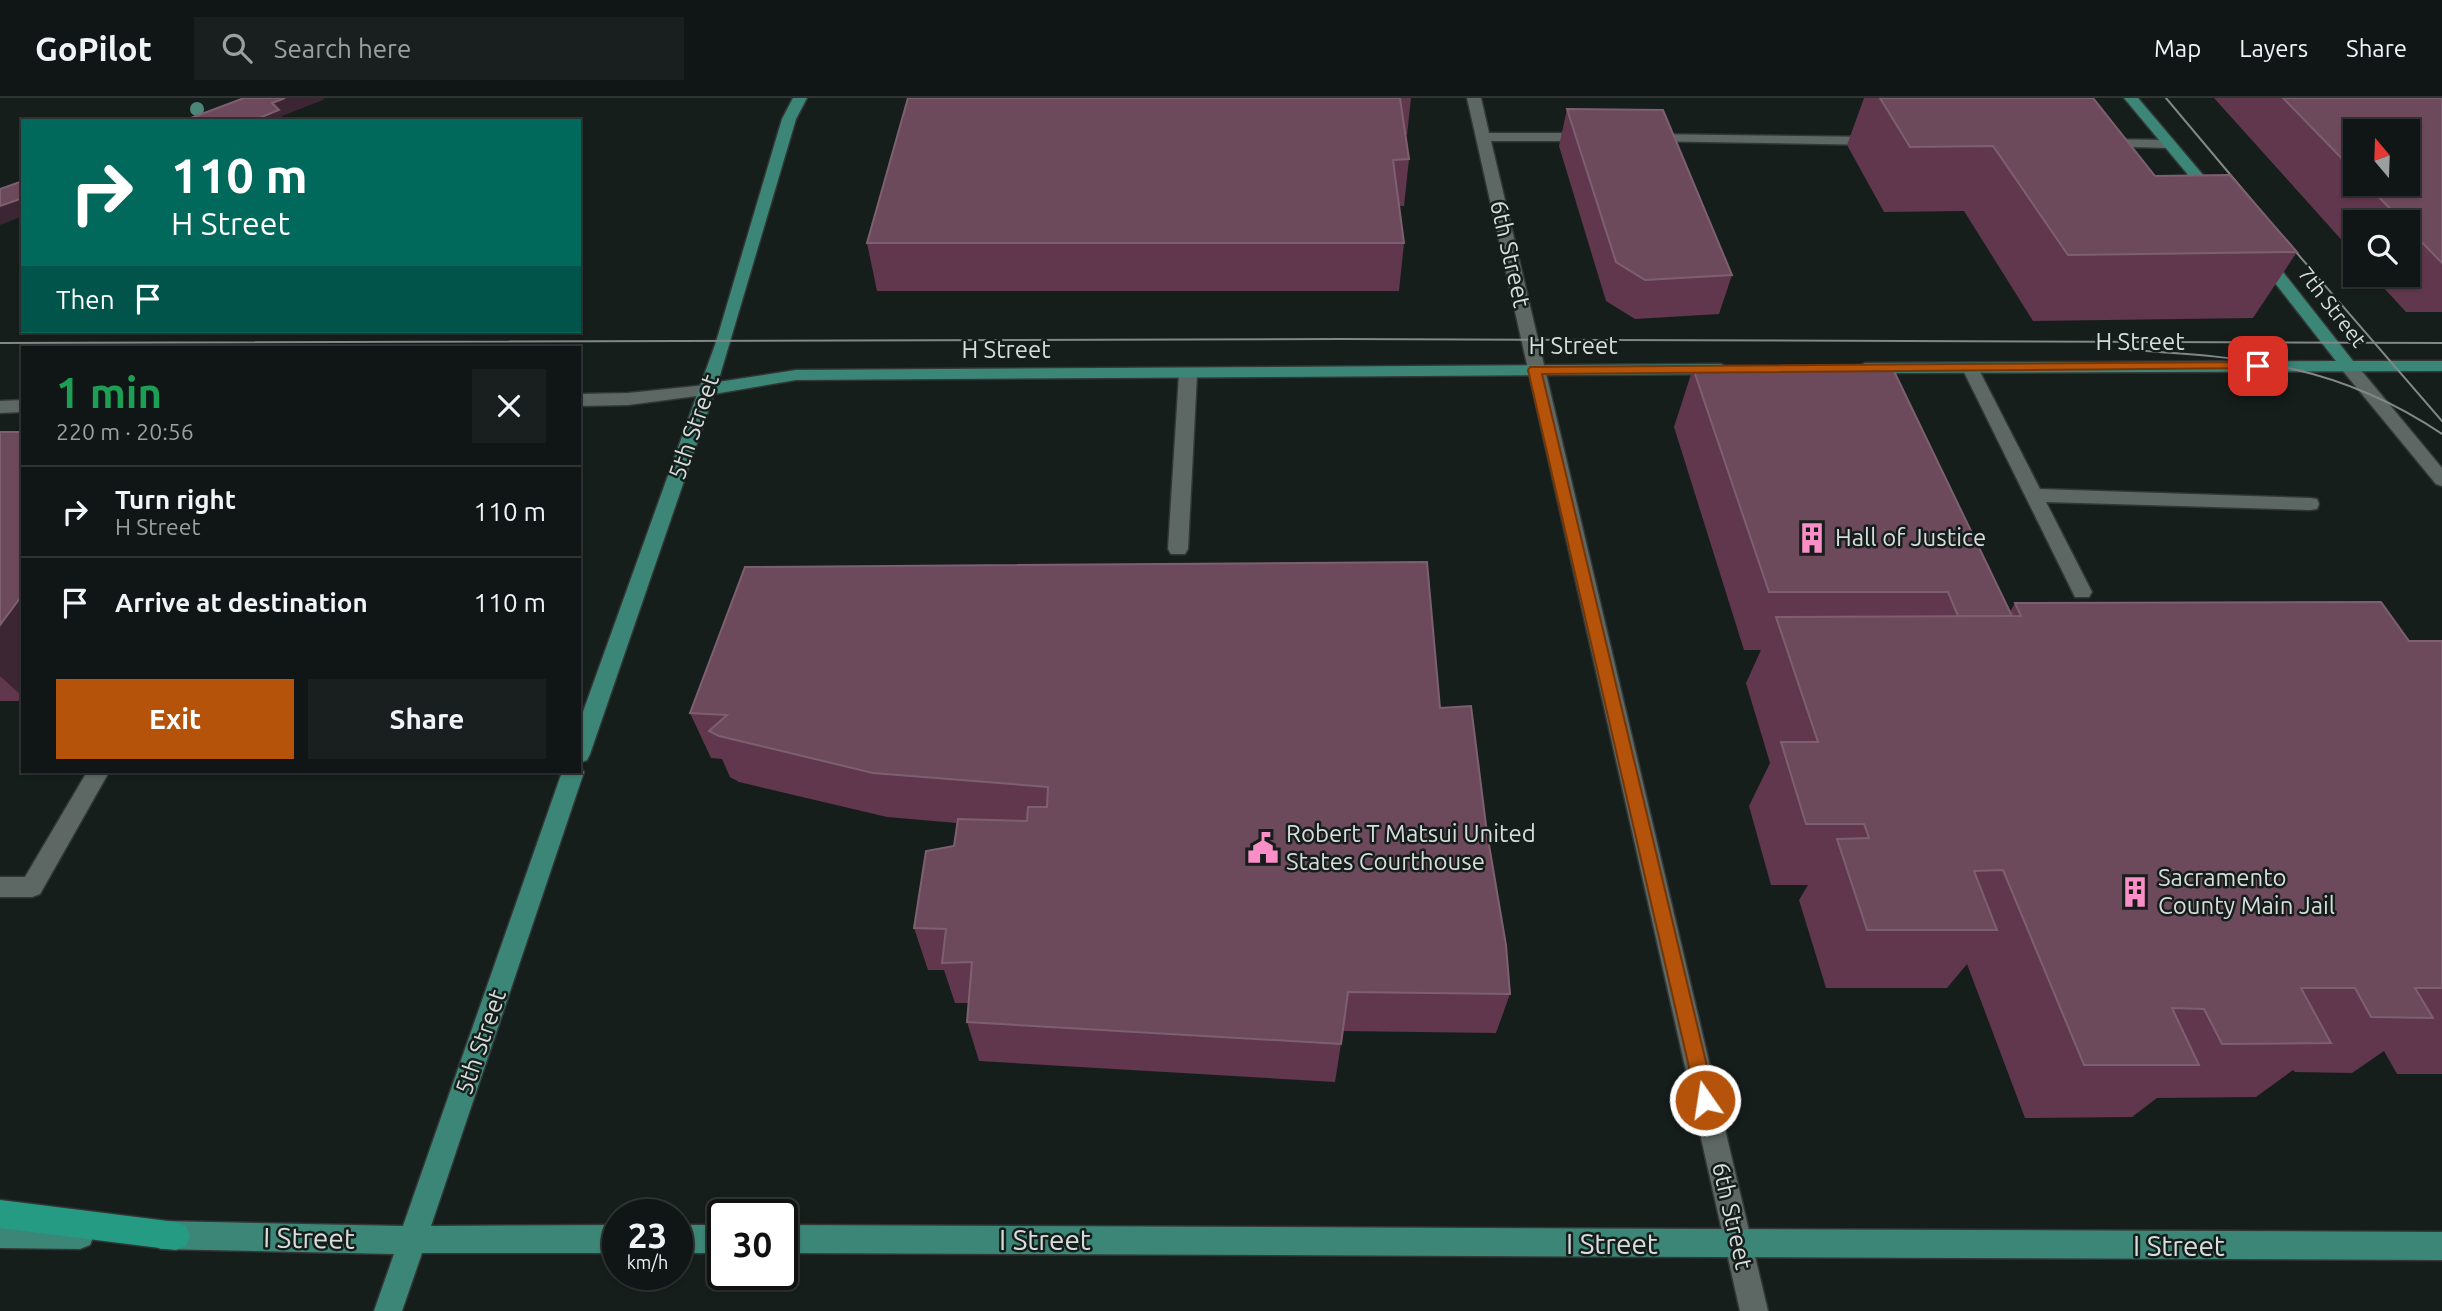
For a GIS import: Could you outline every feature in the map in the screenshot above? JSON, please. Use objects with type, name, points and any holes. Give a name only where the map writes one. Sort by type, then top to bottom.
[{"type":"highway","points":[[0,1214],[176,1236]]},
{"type":"main road","name":"5th Street","points":[[581,748],[724,342],[789,119],[800,98]]},
{"type":"main road","points":[[2131,98],[2225,210]]},
{"type":"main road","name":"7th Street","points":[[2249,240],[2349,366]]},
{"type":"main road","name":"H Street","points":[[1846,368],[2442,366]]},
{"type":"main road","name":"H Street","points":[[706,390],[796,375],[1736,369]]},
{"type":"main road","name":"5th Street","points":[[388,1311],[573,773]]},
{"type":"main road","name":"I Street","points":[[0,1234],[354,1240],[602,1239]]},
{"type":"main road","name":"I Street","points":[[798,1239],[2442,1246]]},
{"type":"street","name":"6th Street","points":[[1474,98],[1754,1311]]},
{"type":"street","points":[[1484,137],[1605,137]]},
{"type":"street","points":[[1632,138],[1895,141]]},
{"type":"street","points":[[2088,143],[2168,144]]},
{"type":"street","name":"7th Street","points":[[2349,366],[2442,480]]},
{"type":"street","points":[[1970,368],[2082,592]]},
{"type":"street","points":[[1178,549],[1188,374]]},
{"type":"street","points":[[581,400],[628,399],[706,390]]},
{"type":"street","points":[[0,407],[21,406]]},
{"type":"street","points":[[2035,495],[2310,504]]},
{"type":"street","points":[[0,887],[32,887],[96,773]]},
{"type":"building","points":[[244,98],[285,98],[272,103],[279,110],[257,119],[188,119]]},
{"type":"building","points":[[908,98],[1400,98],[1409,159],[1393,160],[1404,243],[867,243]]},
{"type":"building","points":[[1880,98],[2093,98],[2155,176],[2230,175],[2297,252],[2068,255],[1993,146],[1910,147]]},
{"type":"building","points":[[2283,98],[2442,98],[2442,263],[2420,240],[2420,210],[2391,210],[2378,196],[2420,196],[2420,119],[2343,119],[2343,160]]},
{"type":"building","points":[[1567,109],[1663,110],[1732,275],[1645,280],[1616,262]]},
{"type":"building","points":[[21,182],[21,199],[0,206],[0,189]]},
{"type":"building","points":[[1892,367],[2012,616],[1958,616],[1948,592],[1769,592],[1693,368]]},
{"type":"building","points":[[0,432],[21,432],[21,597],[0,625]]},
{"type":"building","name":"Robert T Matsui United States Courthouse","points":[[1427,562],[1440,708],[1471,706],[1487,833],[1506,945],[1510,994],[1348,992],[1341,1044],[967,1022],[972,962],[942,963],[946,929],[914,928],[926,851],[954,846],[958,819],[1027,821],[1028,807],[1047,807],[1048,787],[873,773],[719,736],[709,731],[727,715],[690,713],[745,567]]},
{"type":"building","name":"Sacramento County Main Jail","points":[[2381,602],[2409,641],[2442,641],[2442,988],[2415,988],[2433,1018],[2371,1017],[2355,988],[2301,988],[2331,1043],[2222,1044],[2204,1009],[2172,1008],[2199,1065],[2084,1065],[2003,870],[1974,871],[1997,930],[1867,930],[1837,839],[1869,838],[1864,824],[1806,824],[1781,742],[1818,742],[1776,617],[2021,616],[2015,603]]},
{"type":"tram line","points":[[2166,98],[2265,216]]},
{"type":"tram line","points":[[2283,237],[2374,343]]},
{"type":"tram line","points":[[0,343],[1342,339],[2374,343]]},
{"type":"tram line","points":[[2374,343],[2442,343]]},
{"type":"tram line","points":[[2374,343],[2442,421]]},
{"type":"tram line","points":[[2128,350],[2213,356],[2292,369],[2367,393],[2442,434]]},
{"type":"place","name":"Hall of Justice","points":[[1812,538]]},
{"type":"place","name":"Robert T Matsui United States Courthouse","points":[[1263,848]]},
{"type":"place","name":"Sacramento County Main Jail","points":[[2135,892]]},
{"type":"route","points":[[1705,1100],[1535,370],[2258,366]]}]
